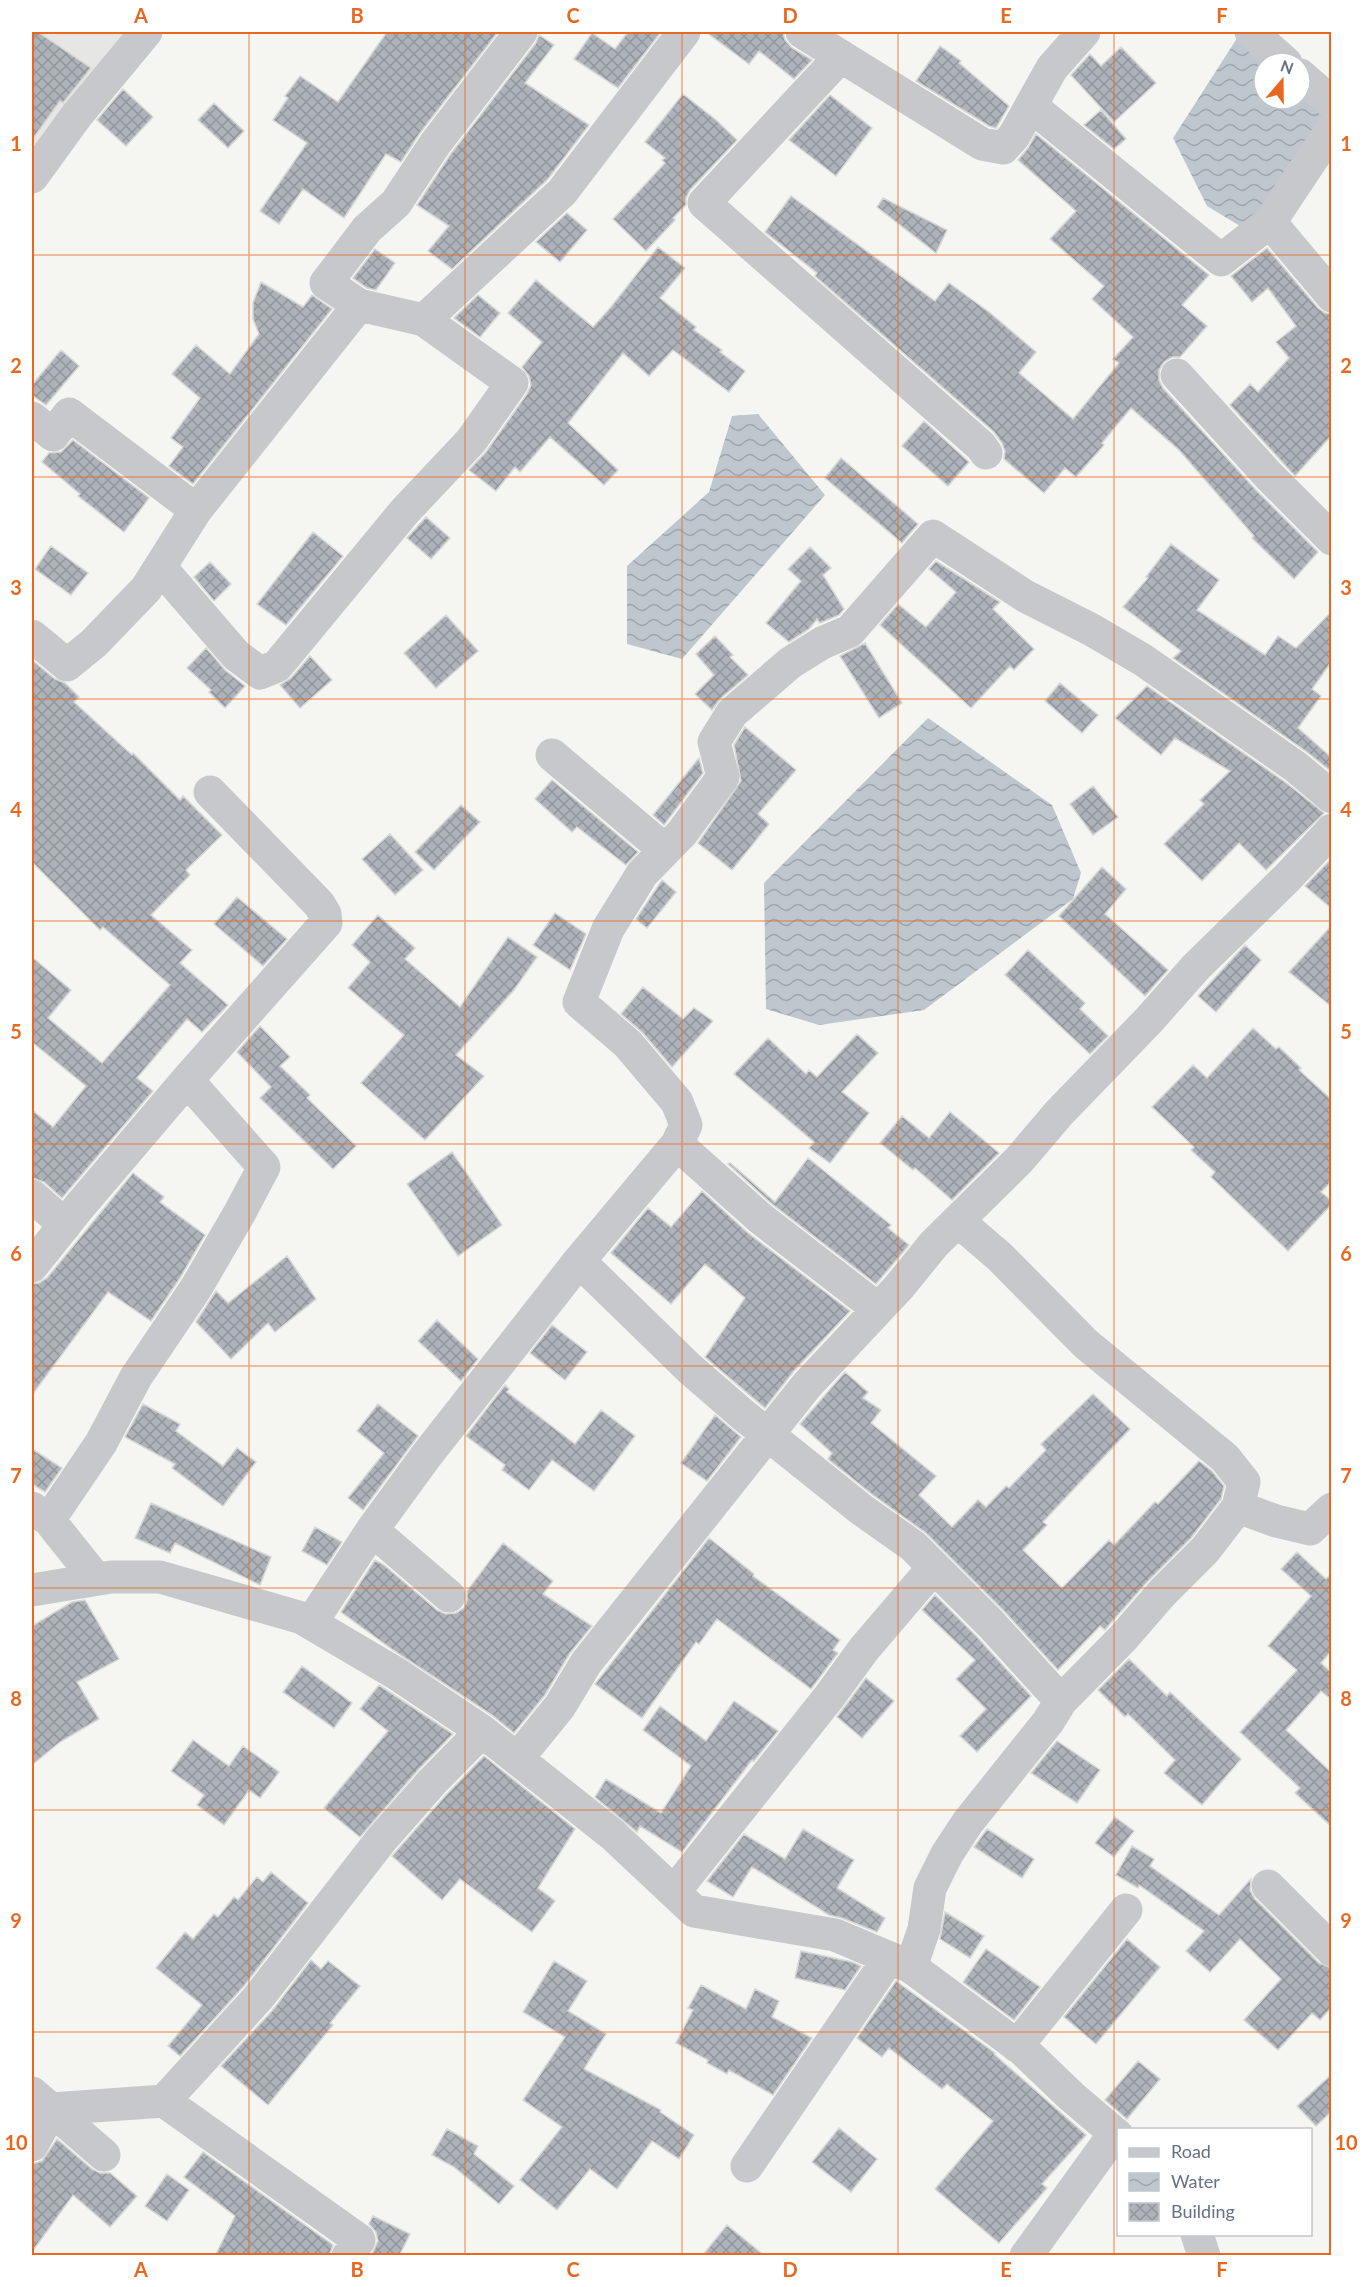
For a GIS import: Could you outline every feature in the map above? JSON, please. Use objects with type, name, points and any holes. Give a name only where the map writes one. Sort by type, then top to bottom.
[{"type":"street","points":[[32,177],[77,116],[146,32]]},
{"type":"street","points":[[160,567],[236,655],[260,674],[277,666],[405,511],[471,441],[512,383],[424,320],[359,305],[326,283],[368,229],[396,202],[435,144],[521,32]]},
{"type":"street","points":[[424,320],[562,192],[684,32]]},
{"type":"street","points":[[802,32],[982,144],[995,148],[1003,148],[1014,136],[1052,68],[1084,32]]},
{"type":"street","points":[[1251,32],[1272,51]]},
{"type":"street","points":[[841,56],[704,203],[981,446],[986,453]]},
{"type":"street","points":[[1312,86],[1332,103]]},
{"type":"street","points":[[1031,106],[1221,260],[1270,222],[1332,129]]},
{"type":"street","points":[[1270,222],[1332,296]]},
{"type":"street","points":[[32,636],[66,665],[94,643],[146,589],[196,510],[359,305]]},
{"type":"street","points":[[1177,375],[1269,476],[1332,539]]},
{"type":"street","points":[[32,418],[53,435],[69,414],[196,510]]},
{"type":"street","points":[[311,1623],[372,1530],[426,1456],[579,1261],[677,1144],[686,1125],[677,1102],[628,1044],[579,1002],[608,929],[642,874],[682,832],[723,777],[714,742],[732,713],[790,663],[822,643],[850,631],[933,536],[1025,596],[1092,630],[1143,660],[1332,796]]},
{"type":"street","points":[[552,754],[664,850]]},
{"type":"street","points":[[32,1266],[187,1080],[326,923],[325,914],[319,904],[210,792]]},
{"type":"street","points":[[517,1759],[560,1706],[586,1663],[807,1385],[958,1221],[1019,1160],[1059,1113],[1142,1028],[1196,967],[1287,878],[1332,830]]},
{"type":"street","points":[[96,1579],[40,1514],[101,1443],[136,1377],[196,1288],[264,1167],[187,1080]]},
{"type":"street","points":[[677,1144],[760,1218],[878,1309]]},
{"type":"street","points":[[32,1196],[65,1225]]},
{"type":"street","points":[[747,2166],[924,1929],[930,1888],[947,1854],[968,1822],[1048,1722],[1061,1701],[1205,1550],[1238,1507],[1244,1482],[1225,1458],[1086,1344],[1000,1257],[958,1221]]},
{"type":"street","points":[[579,1261],[689,1368],[862,1510],[913,1546],[991,1624],[1061,1701]]},
{"type":"street","points":[[1238,1507],[1276,1521],[1310,1529],[1332,1509]]},
{"type":"street","points":[[372,1530],[449,1596]]},
{"type":"street","points":[[674,1892],[829,1697],[864,1649],[934,1567]]},
{"type":"street","points":[[32,1590],[96,1579],[160,1576],[302,1618],[397,1674],[482,1731],[612,1835],[694,1911],[836,1935],[900,1962],[1017,2046],[1117,2134],[1026,2256]]},
{"type":"street","points":[[164,2101],[258,1998],[381,1839],[482,1731]]},
{"type":"street","points":[[1268,1886],[1332,1950]]},
{"type":"street","points":[[1017,2046],[1126,1910]]},
{"type":"street","points":[[42,2101],[164,2101],[359,2240],[348,2256]]},
{"type":"street","points":[[32,2145],[42,2101]]},
{"type":"street","points":[[42,2101],[104,2155]]},
{"type":"street","points":[[1197,2236],[1204,2256]]},
{"type":"shaded area","points":[[32,32],[126,32],[32,173]]},
{"type":"water","points":[[1241,32],[1255,51],[1252,51],[1252,111],[1312,111],[1312,73],[1329,85],[1331,147],[1258,237],[1207,206],[1173,138]]},
{"type":"water","points":[[758,414],[825,495],[682,659],[627,644],[627,566],[709,492],[732,416]]},
{"type":"water","points":[[928,718],[1052,805],[1081,873],[1073,899],[924,1010],[819,1025],[766,1009],[764,883]]},
{"type":"building","points":[[32,32],[38,32],[91,68],[63,103],[60,101],[32,140]]},
{"type":"building","points":[[387,32],[498,32],[420,133],[401,162],[386,154],[344,218],[303,189],[279,224],[260,211],[307,143],[273,120],[288,98],[285,96],[300,76],[338,102]]},
{"type":"building","points":[[628,32],[661,32],[618,88],[574,59],[592,33],[615,49]]},
{"type":"building","points":[[706,32],[783,32],[785,40],[792,48],[812,60],[794,79],[759,51],[749,64]]},
{"type":"building","points":[[539,35],[554,45],[525,83],[589,125],[548,179],[452,269],[428,251],[449,226],[417,205],[450,155],[536,43]]},
{"type":"building","points":[[940,46],[961,61],[959,63],[1009,106],[996,128],[989,126],[916,81]]},
{"type":"building","points":[[1121,47],[1156,83],[1114,122],[1071,75],[1090,54],[1101,66]]},
{"type":"building","points":[[123,89],[153,117],[126,146],[97,120]]},
{"type":"building","points":[[683,94],[737,140],[690,190],[686,198],[686,205],[646,251],[613,219],[665,163],[662,160],[665,158],[645,142]]},
{"type":"building","points":[[830,95],[872,128],[836,176],[789,140]]},
{"type":"building","points":[[214,103],[244,131],[228,148],[198,120]]},
{"type":"building","points":[[1101,110],[1126,139],[1114,149],[1084,125]]},
{"type":"building","points":[[1036,134],[1209,275],[1182,305],[1207,326],[1180,357],[1172,357],[1164,362],[1159,370],[1159,380],[1163,388],[1255,489],[1318,552],[1294,579],[1252,538],[1254,536],[1179,450],[1131,408],[1102,443],[1104,445],[1076,477],[1065,468],[1044,493],[1004,459],[1005,451],[994,432],[815,276],[817,273],[765,232],[791,196],[935,301],[949,283],[989,312],[1036,352],[1019,373],[1073,419],[1119,363],[1113,359],[1133,337],[1092,299],[1104,286],[1050,239],[1076,211],[1018,160]]},
{"type":"building","points":[[883,198],[947,230],[936,253],[877,207]]},
{"type":"building","points":[[567,213],[587,230],[560,262],[536,242]]},
{"type":"building","points":[[658,247],[685,268],[660,298],[696,327],[694,330],[722,350],[720,352],[745,371],[729,392],[673,350],[649,376],[623,353],[568,423],[618,470],[604,485],[550,437],[520,472],[515,467],[496,491],[469,470],[486,452],[527,394],[531,385],[529,376],[522,367],[542,342],[508,313],[536,280],[593,327]]},
{"type":"building","points":[[1267,248],[1318,308],[1325,313],[1332,314],[1332,435],[1295,476],[1230,405],[1250,384],[1258,392],[1289,358],[1276,342],[1296,326],[1268,288],[1252,302],[1231,276]]},
{"type":"building","points":[[375,249],[395,263],[376,290],[367,288],[353,278]]},
{"type":"building","points":[[261,282],[303,307],[312,295],[332,309],[193,484],[169,466],[183,447],[171,438],[200,398],[172,374],[196,345],[230,374],[259,334],[253,319],[253,303]]},
{"type":"building","points":[[478,295],[500,313],[480,337],[454,318]]},
{"type":"building","points":[[61,350],[79,366],[46,405],[32,395],[32,385]]},
{"type":"building","points":[[924,421],[969,462],[948,486],[902,446]]},
{"type":"building","points":[[73,440],[149,498],[124,532],[78,496],[80,494],[42,462],[49,453],[61,452]]},
{"type":"building","points":[[841,458],[918,524],[902,543],[825,478]]},
{"type":"building","points":[[426,517],[450,538],[431,559],[407,538]]},
{"type":"building","points":[[313,532],[343,556],[286,625],[257,604]]},
{"type":"building","points":[[1171,544],[1219,580],[1197,610],[1265,655],[1278,636],[1296,648],[1332,611],[1332,661],[1312,689],[1321,696],[1298,728],[1332,758],[1332,772],[1173,658],[1181,651],[1123,607],[1148,578],[1146,577]]},
{"type":"building","points":[[51,546],[88,573],[71,595],[35,569]]},
{"type":"building","points":[[810,547],[831,568],[823,575],[844,609],[839,615],[820,623],[817,619],[809,629],[789,642],[766,623],[801,581],[788,569]]},
{"type":"building","points":[[936,561],[1000,602],[993,609],[1034,649],[1014,670],[1010,666],[971,708],[880,625],[898,604],[926,627],[956,592],[929,569]]},
{"type":"building","points":[[210,562],[231,584],[214,601],[194,577]]},
{"type":"building","points":[[446,615],[478,651],[436,688],[404,653]]},
{"type":"building","points":[[715,636],[733,655],[730,657],[748,675],[720,699],[712,710],[695,694],[714,675],[696,654]]},
{"type":"building","points":[[865,643],[902,703],[879,718],[840,656]]},
{"type":"building","points":[[206,648],[225,670],[245,686],[225,708],[209,692],[211,690],[187,668]]},
{"type":"building","points":[[310,656],[332,680],[300,708],[280,685],[291,678]]},
{"type":"building","points":[[32,660],[55,679],[65,683],[79,697],[74,702],[132,755],[133,753],[180,800],[183,796],[222,835],[186,870],[190,875],[151,915],[192,950],[180,963],[228,1005],[202,1032],[187,1019],[137,1078],[153,1091],[62,1198],[44,1182],[32,1178],[32,1110],[53,1127],[86,1086],[32,1042],[32,957],[71,990],[48,1018],[102,1063],[170,985],[103,927],[100,930],[32,862]]},
{"type":"building","points":[[1060,683],[1098,715],[1082,733],[1045,701]]},
{"type":"building","points":[[1147,686],[1285,782],[1324,813],[1266,870],[1239,843],[1202,881],[1164,844],[1204,804],[1200,800],[1230,771],[1175,738],[1161,755],[1115,718]]},
{"type":"building","points":[[745,727],[796,770],[758,814],[769,824],[732,870],[698,843],[741,781],[734,745]]},
{"type":"building","points":[[699,758],[703,773],[664,825],[653,815]]},
{"type":"building","points":[[552,780],[638,852],[626,865],[577,827],[572,832],[535,799]]},
{"type":"building","points":[[1093,786],[1118,817],[1093,835],[1070,804]]},
{"type":"building","points":[[461,805],[480,822],[434,870],[415,852]]},
{"type":"building","points":[[390,834],[423,870],[395,895],[362,859]]},
{"type":"building","points":[[1332,858],[1332,909],[1305,886]]},
{"type":"building","points":[[1102,867],[1126,889],[1105,914],[1168,970],[1145,996],[1059,916]]},
{"type":"building","points":[[662,880],[676,892],[647,928],[636,919]]},
{"type":"building","points":[[237,897],[287,939],[263,966],[214,924]]},
{"type":"building","points":[[555,913],[586,934],[570,970],[533,945]]},
{"type":"building","points":[[378,915],[415,948],[405,959],[460,1007],[508,937],[537,957],[514,990],[456,1055],[484,1076],[425,1140],[361,1083],[404,1035],[348,988],[370,962],[352,945]]},
{"type":"building","points":[[1332,925],[1332,1007],[1289,972]]},
{"type":"building","points":[[1245,945],[1261,960],[1216,1012],[1198,996]]},
{"type":"building","points":[[1028,950],[1085,1003],[1080,1009],[1108,1036],[1090,1054],[1005,975]]},
{"type":"building","points":[[643,987],[683,1019],[694,1008],[713,1021],[672,1067],[642,1032],[621,1014]]},
{"type":"building","points":[[260,1026],[290,1057],[280,1066],[310,1095],[307,1098],[356,1146],[333,1169],[260,1098],[271,1087],[237,1052]]},
{"type":"building","points":[[1253,1028],[1276,1049],[1279,1047],[1301,1068],[1299,1070],[1332,1100],[1332,1181],[1321,1192],[1332,1201],[1332,1204],[1288,1251],[1211,1177],[1215,1172],[1191,1150],[1194,1147],[1152,1107],[1193,1065],[1207,1078]]},
{"type":"building","points":[[857,1034],[878,1053],[842,1092],[869,1113],[830,1163],[809,1148],[814,1142],[734,1074],[768,1038],[806,1074],[809,1070],[817,1077]]},
{"type":"building","points":[[950,1112],[999,1153],[952,1200],[915,1168],[913,1170],[880,1143],[902,1116],[929,1138]]},
{"type":"building","points":[[452,1152],[502,1225],[458,1256],[407,1184]]},
{"type":"building","points":[[808,1158],[891,1225],[888,1228],[909,1245],[876,1284],[772,1204],[728,1164],[730,1163],[775,1202]]},
{"type":"building","points":[[133,1173],[164,1197],[160,1202],[205,1235],[151,1321],[108,1292],[32,1395],[32,1284],[47,1278]]},
{"type":"building","points":[[702,1191],[748,1233],[850,1311],[793,1372],[765,1408],[705,1357],[745,1298],[705,1264],[671,1304],[611,1253],[648,1208],[671,1227]]},
{"type":"building","points":[[287,1256],[316,1299],[275,1332],[268,1323],[231,1359],[196,1322],[216,1291],[228,1303]]},
{"type":"building","points":[[437,1320],[478,1359],[461,1381],[418,1341]]},
{"type":"building","points":[[552,1325],[587,1352],[565,1380],[530,1353]]},
{"type":"building","points":[[845,1372],[868,1392],[863,1398],[881,1410],[871,1423],[936,1476],[919,1495],[952,1527],[978,1500],[986,1507],[1006,1486],[1009,1488],[1046,1450],[1041,1444],[1093,1394],[1130,1429],[1043,1522],[1047,1525],[1023,1550],[1062,1588],[1109,1540],[1114,1545],[1199,1461],[1212,1471],[1224,1486],[1221,1499],[1191,1538],[1148,1581],[1105,1630],[1100,1626],[1058,1670],[1004,1611],[926,1533],[828,1459],[832,1453],[800,1424]]},
{"type":"building","points":[[505,1385],[509,1389],[507,1392],[575,1444],[601,1410],[635,1436],[594,1491],[552,1460],[529,1490],[502,1470],[505,1465],[466,1436]]},
{"type":"building","points":[[143,1404],[180,1424],[176,1431],[223,1466],[237,1448],[256,1462],[223,1506],[172,1468],[175,1464],[125,1437]]},
{"type":"building","points":[[378,1404],[418,1436],[363,1510],[348,1498],[384,1453],[357,1431]]},
{"type":"building","points":[[715,1415],[741,1437],[707,1481],[681,1463]]},
{"type":"building","points":[[32,1449],[62,1468],[45,1492],[32,1484]]},
{"type":"building","points":[[151,1503],[271,1557],[260,1585],[175,1543],[170,1553],[135,1538]]},
{"type":"building","points":[[315,1527],[342,1542],[327,1565],[302,1551]]},
{"type":"building","points":[[709,1538],[754,1574],[753,1576],[840,1640],[833,1650],[838,1653],[811,1689],[717,1619],[699,1644],[696,1642],[642,1718],[595,1684]]},
{"type":"building","points":[[503,1543],[553,1581],[543,1594],[592,1626],[570,1653],[545,1695],[514,1733],[492,1715],[393,1650],[341,1612],[375,1560],[437,1610],[446,1614],[456,1613],[464,1608],[467,1591]]},
{"type":"building","points":[[1297,1552],[1326,1579],[1332,1573],[1332,1650],[1321,1663],[1332,1673],[1332,1700],[1321,1691],[1286,1730],[1332,1773],[1332,1827],[1295,1793],[1300,1788],[1240,1732],[1297,1670],[1268,1646],[1311,1596],[1281,1569]]},
{"type":"building","points":[[935,1595],[1031,1696],[977,1752],[960,1736],[986,1709],[956,1679],[975,1660],[922,1610]]},
{"type":"building","points":[[85,1600],[119,1659],[77,1682],[99,1719],[60,1742],[32,1765],[32,1626],[72,1602]]},
{"type":"building","points":[[1129,1659],[1167,1696],[1170,1692],[1241,1759],[1202,1805],[1164,1773],[1175,1760],[1128,1714],[1125,1717],[1098,1690]]},
{"type":"building","points":[[302,1666],[352,1703],[334,1728],[283,1692]]},
{"type":"building","points":[[866,1678],[894,1701],[862,1738],[837,1717]]},
{"type":"building","points":[[379,1685],[453,1734],[418,1770],[360,1837],[324,1808],[388,1731],[360,1709]]},
{"type":"building","points":[[734,1701],[778,1731],[754,1761],[752,1760],[682,1852],[640,1826],[637,1832],[595,1797],[606,1779],[661,1813],[691,1766],[643,1730],[660,1706],[706,1741]]},
{"type":"building","points":[[193,1740],[229,1766],[243,1746],[279,1772],[260,1798],[249,1790],[224,1825],[197,1805],[204,1795],[171,1771]]},
{"type":"building","points":[[1057,1741],[1100,1770],[1077,1803],[1031,1773]]},
{"type":"building","points":[[484,1756],[575,1829],[538,1888],[555,1901],[532,1932],[460,1879],[442,1900],[392,1856]]},
{"type":"building","points":[[1115,1817],[1134,1831],[1114,1857],[1095,1843]]},
{"type":"building","points":[[803,1829],[854,1860],[837,1888],[885,1918],[877,1932],[829,1915],[752,1867],[733,1897],[707,1881],[744,1834],[785,1859]]},
{"type":"building","points":[[987,1829],[1034,1859],[1022,1878],[974,1847]]},
{"type":"building","points":[[1132,1846],[1154,1859],[1150,1866],[1219,1915],[1251,1879],[1250,1890],[1255,1899],[1319,1963],[1332,1968],[1332,2007],[1320,2020],[1312,2013],[1278,2050],[1244,2020],[1281,1979],[1240,1939],[1210,1972],[1186,1951],[1204,1931],[1139,1885],[1138,1888],[1116,1875]]},
{"type":"building","points":[[271,1872],[308,1903],[244,1986],[180,2056],[168,2046],[202,2005],[156,1968],[185,1932],[193,1939],[214,1914],[218,1917],[234,1897],[238,1900],[257,1877],[263,1882]]},
{"type":"building","points":[[945,1912],[984,1936],[970,1958],[940,1939]]},
{"type":"building","points":[[1127,1939],[1160,1967],[1096,2044],[1064,2017]]},
{"type":"building","points":[[986,1949],[1040,1987],[1014,2020],[963,1982]]},
{"type":"building","points":[[801,1951],[861,1966],[845,1990],[795,1978]]},
{"type":"building","points":[[311,1960],[321,1969],[328,1961],[360,1986],[330,2023],[333,2025],[268,2105],[221,2066],[272,2011]]},
{"type":"building","points":[[554,1961],[587,1981],[568,2011],[606,2034],[584,2069],[661,2110],[660,2112],[694,2135],[679,2159],[652,2141],[617,2189],[590,2169],[557,2210],[520,2180],[562,2127],[523,2100],[565,2037],[523,2012]]},
{"type":"building","points":[[896,1981],[995,2053],[1086,2135],[1042,2184],[1047,2188],[999,2243],[935,2189],[993,2121],[947,2084],[942,2089],[889,2048],[882,2057],[857,2038]]},
{"type":"building","points":[[701,1985],[746,2009],[755,1989],[779,2001],[772,2017],[812,2038],[773,2095],[729,2070],[727,2074],[707,2063],[708,2060],[676,2043],[693,2010],[688,2008]]},
{"type":"building","points":[[1138,2061],[1160,2079],[1127,2119],[1105,2100]]},
{"type":"building","points":[[1332,2074],[1332,2111],[1316,2126],[1297,2106]]},
{"type":"building","points":[[839,2128],[877,2159],[851,2192],[812,2162]]},
{"type":"building","points":[[447,2129],[478,2146],[474,2154],[514,2186],[499,2204],[454,2167],[432,2155]]},
{"type":"building","points":[[57,2139],[92,2169],[100,2173],[110,2173],[137,2196],[110,2227],[73,2195],[32,2252],[32,2164],[42,2161]]},
{"type":"building","points":[[203,2152],[333,2245],[329,2256],[215,2256],[235,2216],[184,2177]]},
{"type":"building","points":[[167,2174],[189,2190],[167,2221],[145,2206]]},
{"type":"building","points":[[373,2216],[410,2234],[399,2256],[371,2256],[378,2241],[376,2232],[369,2224]]},
{"type":"building","points":[[727,2225],[765,2256],[702,2256]]}]
